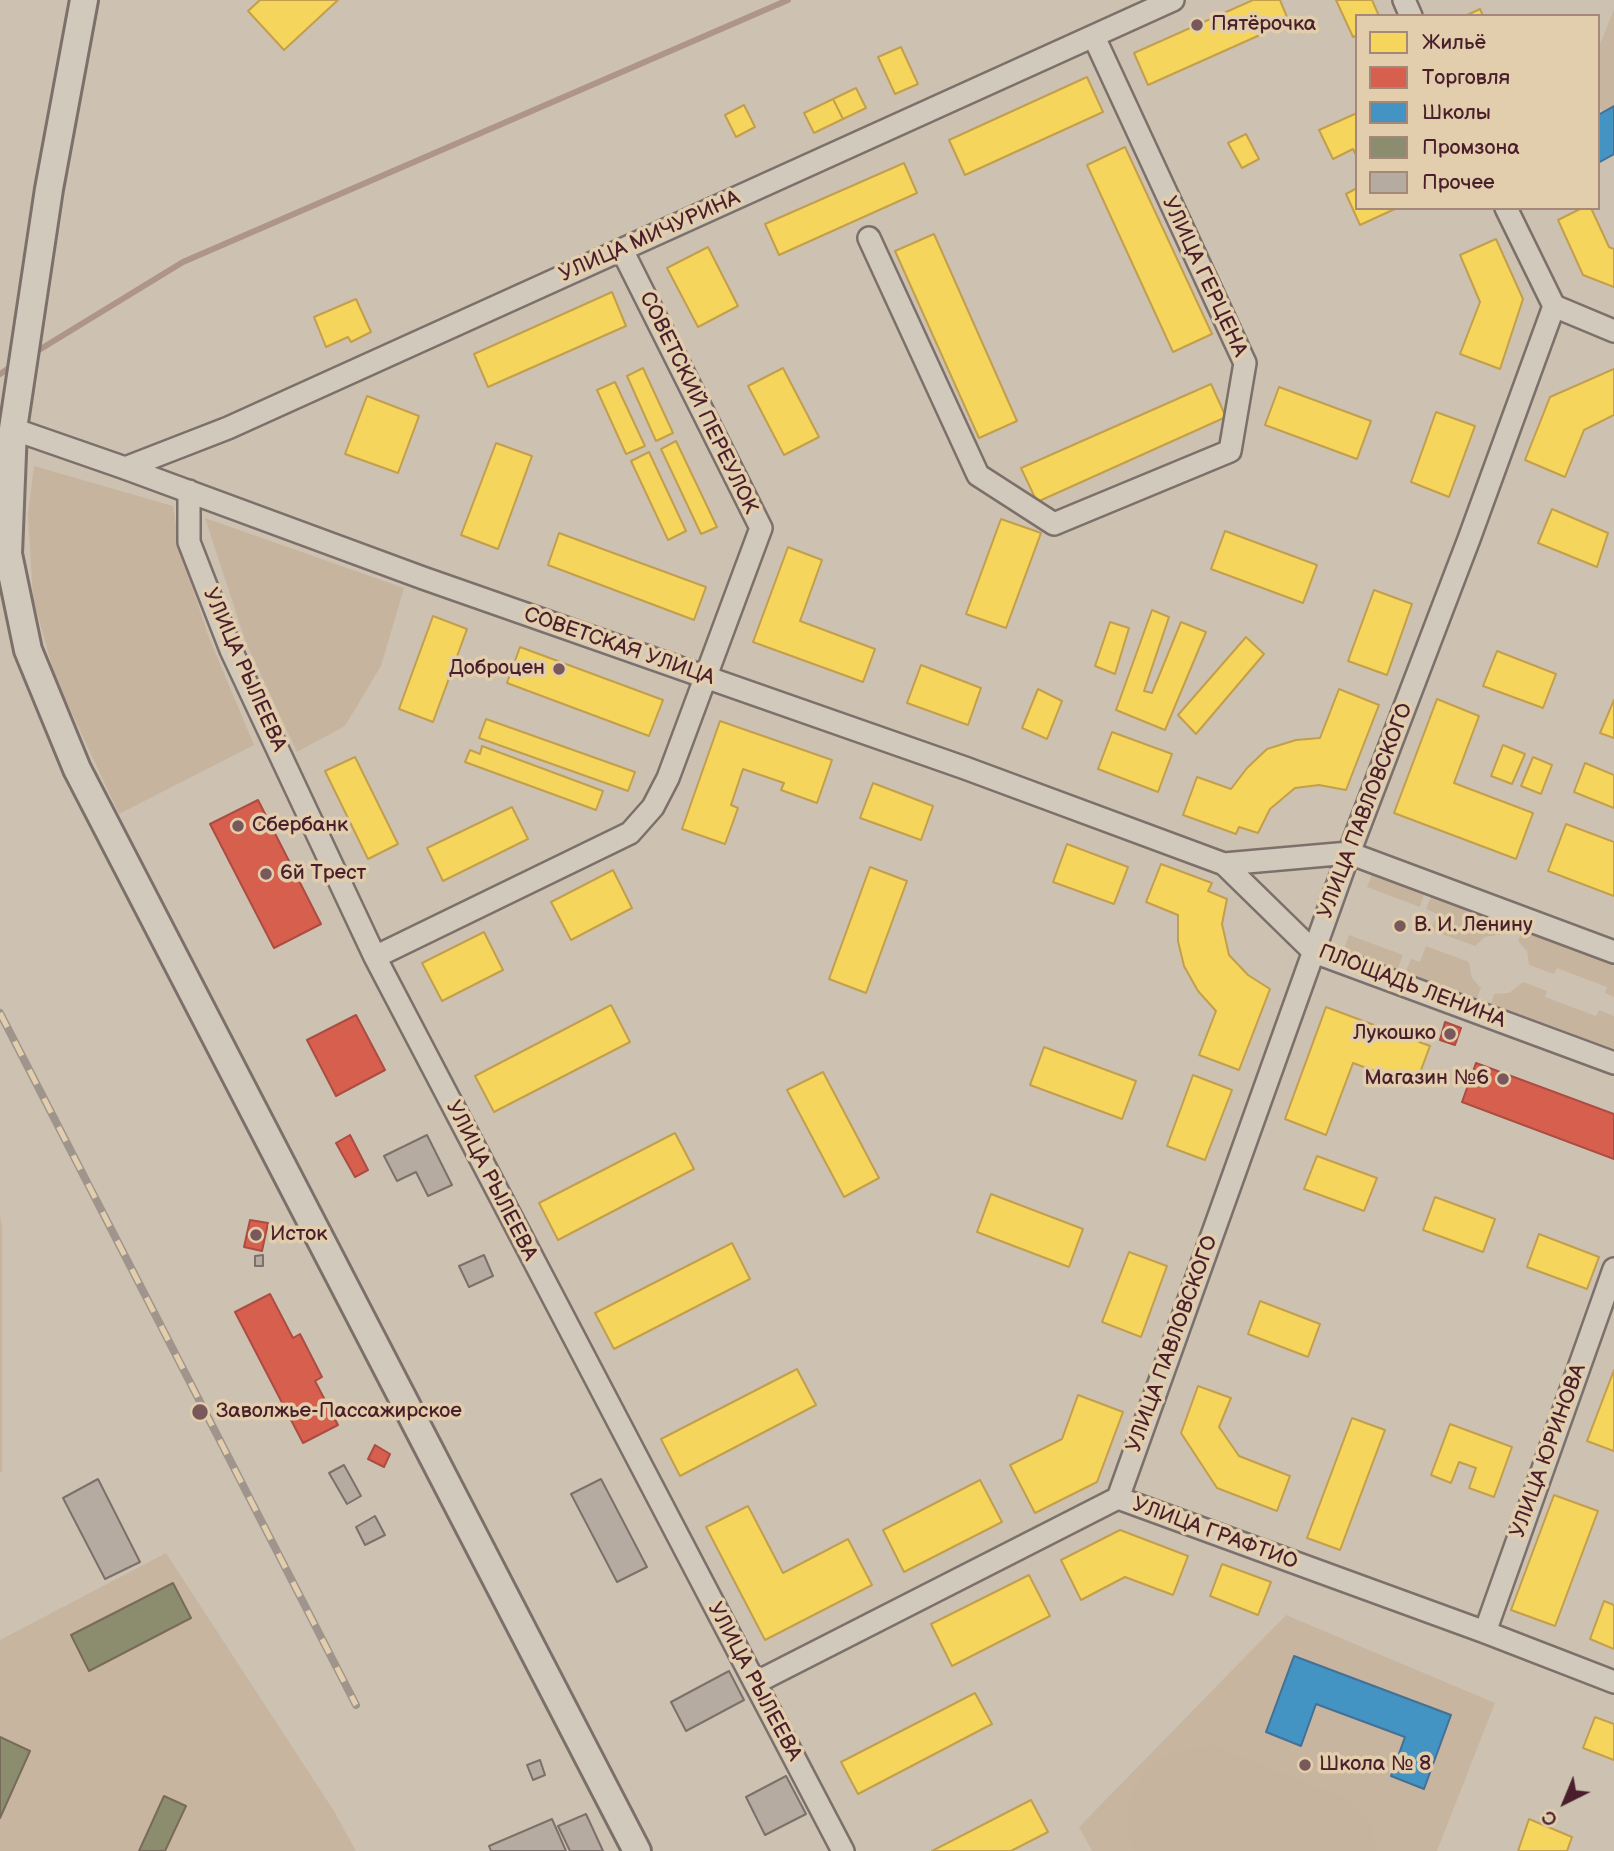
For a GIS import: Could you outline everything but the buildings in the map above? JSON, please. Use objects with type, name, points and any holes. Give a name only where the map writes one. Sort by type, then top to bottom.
[{"type":"main road","points":[[84,0],[54,160],[6,465],[8,554],[28,650],[77,769],[636,1851]]},
{"type":"street","name":"УЛИЦА МИЧУРИНА","points":[[125,468],[228,428],[1172,0]]},
{"type":"street","name":"УЛИЦА ГЕРЦЕНА","points":[[869,238],[978,475],[1054,524],[1230,451],[1245,363],[1094,37]]},
{"type":"street","points":[[1507,210],[1554,306],[1614,331]]},
{"type":"street","name":"СОВЕТСКИЙ ПЕРЕУЛОК","points":[[375,957],[630,833],[653,807],[668,778],[761,528],[622,250]]},
{"type":"street","name":"УЛИЦА ПАВЛОВСКОГО","points":[[1118,1499],[1349,853],[1469,539],[1554,306]]},
{"type":"street","name":"СОВЕТСКАЯ УЛИЦА","points":[[13,429],[423,578],[965,768],[1224,864]]},
{"type":"street","name":"УЛИЦА РЫЛЕЕВА","points":[[189,491],[189,542],[231,650],[375,957],[842,1851]]},
{"type":"street","points":[[1224,864],[1349,853],[1614,952]]},
{"type":"street","name":"ПЛОЩАДЬ ЛЕНИНА","points":[[1224,864],[1314,952],[1614,1063]]},
{"type":"street","name":"УЛИЦА ЮРИНОВА","points":[[1485,1632],[1614,1269]]},
{"type":"street","name":"УЛИЦА ГРАФТИО","points":[[755,1683],[1118,1499],[1485,1632],[1614,1682]]},
{"type":"shaded area","points":[[1614,9],[1614,133],[1600,108],[1600,44]]},
{"type":"shaded area","points":[[34,466],[173,506],[180,549],[208,635],[254,745],[119,814],[55,677],[33,598],[28,514]]},
{"type":"shaded area","points":[[205,518],[404,588],[381,666],[345,726],[297,752],[246,643]]},
{"type":"shaded area","points":[[1373,872],[1425,891],[1420,907],[1367,887]]},
{"type":"shaded area","points":[[1432,894],[1508,922],[1503,934],[1485,937],[1475,946],[1431,930],[1437,914],[1426,909]]},
{"type":"shaded area","points":[[1523,928],[1614,962],[1614,997],[1605,993],[1607,987],[1557,968],[1554,974],[1529,965],[1527,951],[1518,941]]},
{"type":"shaded area","points":[[1349,935],[1403,955],[1397,971],[1343,951]]},
{"type":"shaded area","points":[[1426,946],[1469,962],[1472,978],[1481,988],[1476,1001],[1405,974],[1411,959],[1420,962]]},
{"type":"shaded area","points":[[1523,982],[1547,991],[1545,997],[1596,1016],[1599,1010],[1614,1016],[1614,1053],[1490,1006],[1494,994],[1509,993]]},
{"type":"shaded area","points":[[0,1214],[2,1226],[2,1472],[0,1472]]},
{"type":"shaded area","points":[[166,1553],[334,1811],[356,1851],[0,1851],[0,1640]]},
{"type":"shaded area","name":"Школа № 8","points":[[1286,1615],[1495,1703],[1437,1851],[1092,1851],[1079,1827]]},
{"type":"shaded area","points":[[1212,1745],[1350,1800],[1371,1821],[1375,1851],[1134,1851],[1126,1825],[1131,1791],[1151,1764],[1180,1750]]},
{"type":"waterway","points":[[34,353],[183,262],[788,0]]},
{"type":"waterway","points":[[0,374],[15,364]]},
{"type":"railway","points":[[0,1013],[356,1705]]},
{"type":"place","name":"Пятёрочка","points":[[1197,25]]},
{"type":"place","name":"Доброцен","points":[[559,669]]},
{"type":"place","name":"Сбербанк","points":[[238,826]]},
{"type":"place","name":"6й Трест","points":[[266,874]]},
{"type":"place","name":"В. И. Ленину","points":[[1400,926]]},
{"type":"place","name":"Лукошко","points":[[1450,1034]]},
{"type":"place","name":"Магазин №6","points":[[1503,1079]]},
{"type":"place","name":"Исток","points":[[256,1235]]},
{"type":"place","name":"Заволжье-Пассажирское","points":[[200,1412]]},
{"type":"place","name":"Школа № 8","points":[[1305,1765]]}]
